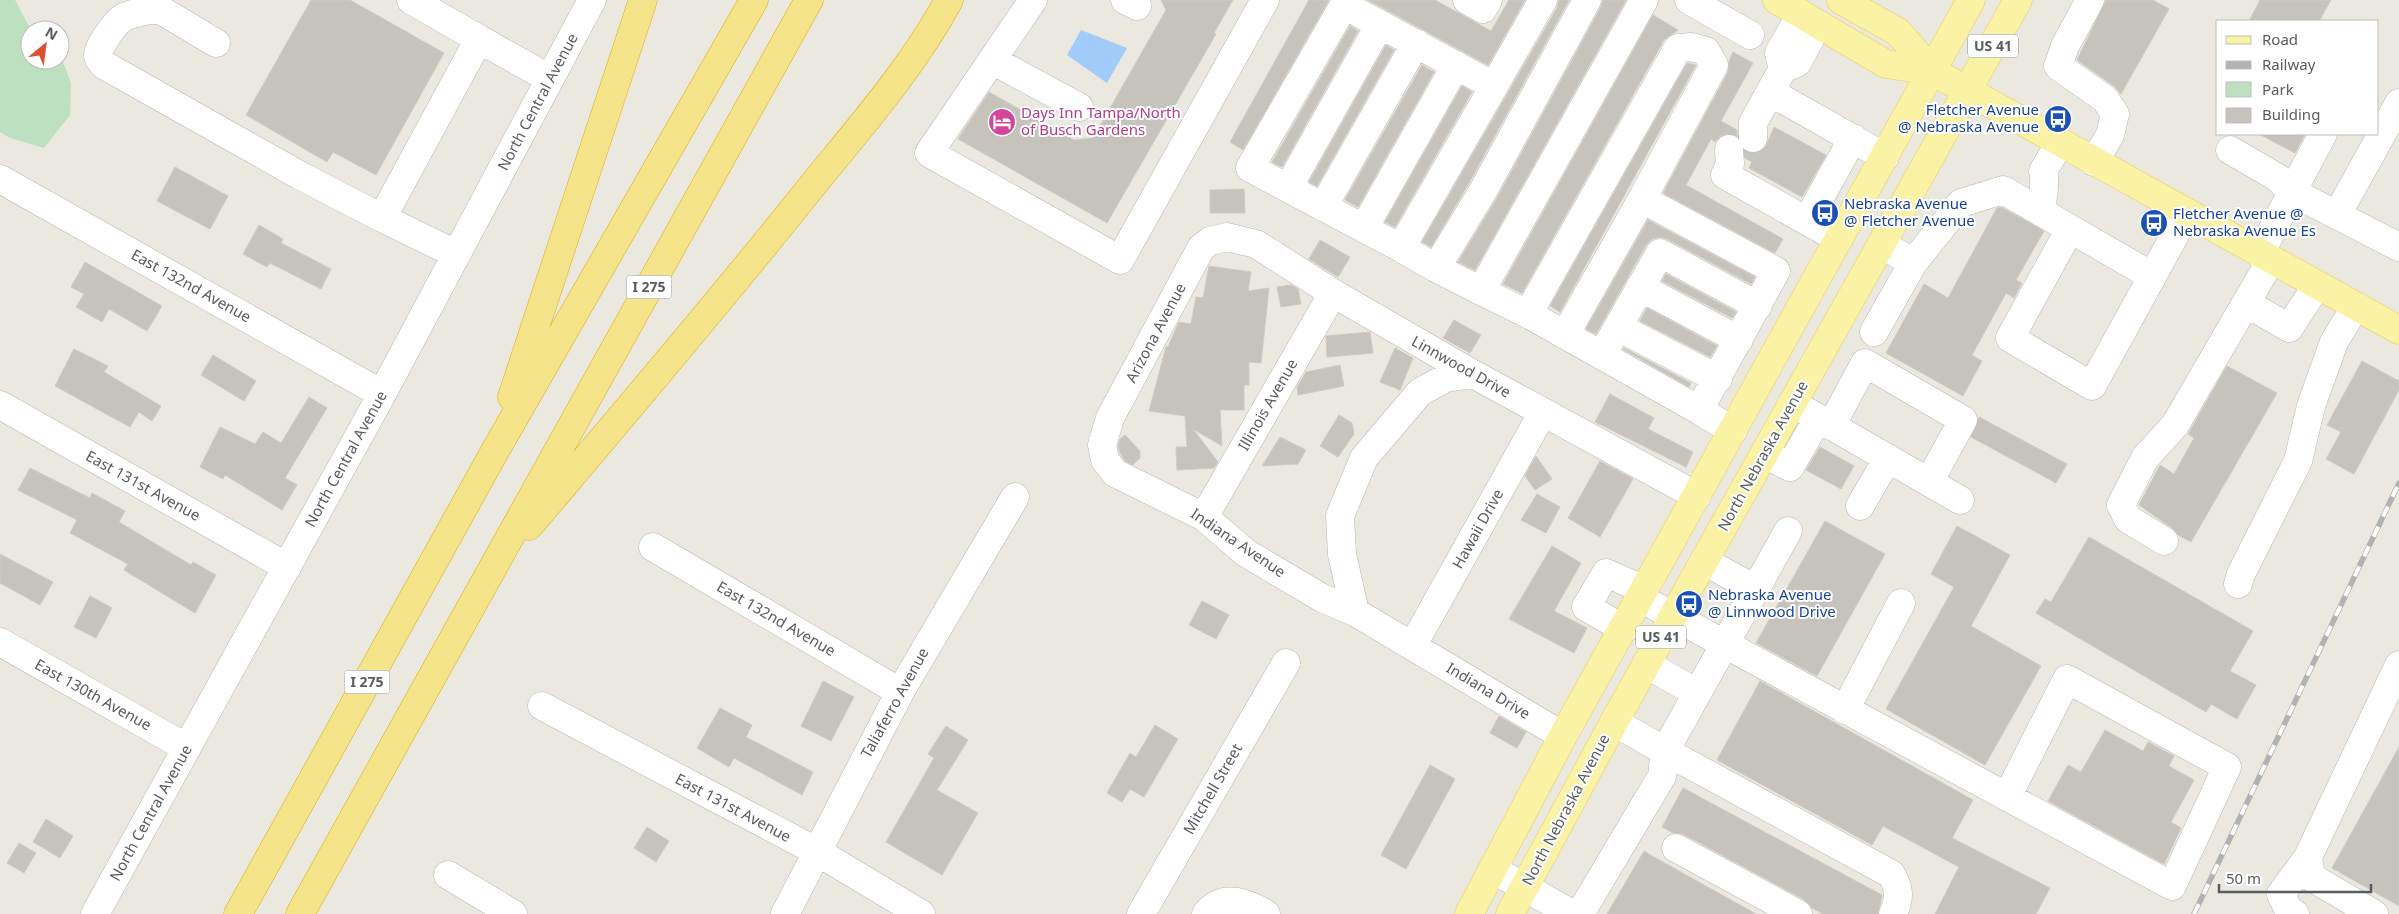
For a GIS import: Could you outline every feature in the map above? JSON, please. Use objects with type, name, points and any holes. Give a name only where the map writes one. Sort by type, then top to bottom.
[{"type":"highway","points":[[495,451],[643,0]]},
{"type":"highway","name":"I 275","points":[[238,914],[495,451],[754,0]]},
{"type":"highway","name":"I 275","points":[[300,914],[809,0]]},
{"type":"highway","points":[[489,573],[721,300],[883,100],[931,34],[950,0]]},
{"type":"main road","points":[[1777,0],[1889,66],[1932,71]]},
{"type":"main road","points":[[1841,0],[1898,32],[1932,71],[2266,257],[2398,327]]},
{"type":"main road","name":"US 41","points":[[1469,914],[1494,870],[1563,736],[1971,0]]},
{"type":"main road","name":"North Nebraska Avenue","points":[[1510,914],[1646,664],[2018,0]]},
{"type":"street","points":[[411,0],[550,79]]},
{"type":"street","points":[[1033,0],[929,153],[1120,260],[1264,0]]},
{"type":"street","points":[[1467,0],[1484,9],[1488,0]]},
{"type":"street","points":[[1401,248],[1543,0]]},
{"type":"street","points":[[1436,268],[1483,191],[1587,0]]},
{"type":"street","points":[[1481,291],[1644,0]]},
{"type":"street","points":[[1689,0],[1750,34]]},
{"type":"street","points":[[2090,0],[2065,46],[2058,66],[2105,99],[2115,114],[2110,136],[2094,162]]},
{"type":"street","name":"North Central Avenue","points":[[95,914],[382,394],[550,79],[588,1]]},
{"type":"street","points":[[1494,86],[1344,5],[1250,168],[1436,268],[1528,314],[1733,431]]},
{"type":"street","points":[[216,43],[159,9],[124,18],[115,24],[97,53],[98,60],[104,65],[290,170],[456,254]]},
{"type":"street","points":[[1810,19],[1779,53],[1777,80],[1724,175],[1839,239]]},
{"type":"street","points":[[1288,188],[1380,24]]},
{"type":"street","points":[[382,218],[479,39]]},
{"type":"street","points":[[1323,207],[1416,43]]},
{"type":"street","points":[[1528,314],[1678,48],[1692,47],[1706,51],[1714,65],[1642,199],[1565,335]]},
{"type":"street","points":[[992,60],[1079,108]]},
{"type":"street","points":[[1364,228],[1456,65]]},
{"type":"street","points":[[1777,80],[1853,138],[1885,157]]},
{"type":"street","points":[[2337,215],[2399,103]]},
{"type":"street","points":[[2164,542],[2128,519],[2121,505],[2145,458],[2175,425],[2246,303],[2292,192],[2322,135]]},
{"type":"street","points":[[1807,221],[1853,138]]},
{"type":"street","points":[[2042,213],[2041,198],[2046,181],[2043,171],[2060,143]]},
{"type":"street","points":[[2230,150],[2278,178],[2292,192],[2399,247]]},
{"type":"street","name":"East 132nd Avenue","points":[[0,179],[382,394]]},
{"type":"street","points":[[1828,183],[1860,202]]},
{"type":"street","points":[[1764,454],[1790,468],[1865,363],[1874,332],[1913,263],[1961,203],[2003,190],[2152,276]]},
{"type":"street","points":[[1642,199],[1776,272],[1718,379],[1703,413]]},
{"type":"street","points":[[2070,229],[2010,338],[2092,386],[2186,213]]},
{"type":"street","name":"Linnwood Drive","points":[[1227,236],[1256,244],[1333,293],[1473,374],[1697,496]]},
{"type":"street","name":"Arizona Avenue","points":[[1102,445],[1110,418],[1201,248],[1210,241],[1227,236]]},
{"type":"street","points":[[1882,244],[1913,263]]},
{"type":"street","points":[[1602,356],[1660,253],[1758,306]]},
{"type":"street","points":[[1866,273],[1897,291]]},
{"type":"street","points":[[2246,303],[2290,328],[2317,285]]},
{"type":"street","points":[[1640,287],[1739,340]]},
{"type":"street","name":"Illinois Avenue","points":[[1204,517],[1333,293]]},
{"type":"street","points":[[2238,584],[2241,574],[2298,461],[2311,406],[2334,342],[2356,306]]},
{"type":"street","points":[[1845,310],[1874,332]]},
{"type":"street","points":[[1618,327],[1718,379]]},
{"type":"street","points":[[1865,363],[1963,420],[1928,482]]},
{"type":"street","points":[[1355,612],[1342,554],[1340,516],[1364,458],[1420,392],[1446,378],[1473,374]]},
{"type":"street","points":[[1792,403],[1960,500]]},
{"type":"street","name":"East 131st Avenue","points":[[0,405],[287,567]]},
{"type":"street","name":"Hawaii Drive","points":[[1413,646],[1543,412]]},
{"type":"street","name":"Indiana Avenue","points":[[1102,445],[1105,460],[1115,473],[1204,517],[1246,553],[1322,598],[1355,612],[1413,646]]},
{"type":"street","points":[[1860,506],[1888,458]]},
{"type":"street","name":"Taliaferro Avenue","points":[[785,914],[900,692],[1015,497]]},
{"type":"street","points":[[1580,914],[1662,776],[1665,751],[1788,531]]},
{"type":"street","name":"East 132nd Avenue","points":[[653,547],[900,692]]},
{"type":"street","points":[[1704,561],[1755,590]]},
{"type":"street","points":[[1624,628],[1586,607],[1606,573],[1643,594],[1673,616],[1845,710],[2172,886],[2227,767],[2068,679],[2007,797]]},
{"type":"street","points":[[1845,710],[1901,603]]},
{"type":"street","name":"East 130th Avenue","points":[[0,642],[187,748]]},
{"type":"street","name":"Indiana Drive","points":[[1413,646],[1563,736]]},
{"type":"street","name":"Mitchell Street","points":[[1140,914],[1286,663]]},
{"type":"street","points":[[1646,664],[1697,693]]},
{"type":"street","points":[[2295,914],[2289,910],[2281,894],[2308,857],[2399,665]]},
{"type":"street","name":"East 131st Avenue","points":[[542,706],[816,851],[921,914]]},
{"type":"street","points":[[1614,722],[1891,874],[1900,887],[1898,903],[1893,914]]},
{"type":"street","points":[[1676,848],[1798,914]]},
{"type":"street","points":[[2308,857],[2311,877],[2374,914]]},
{"type":"street","points":[[1494,870],[1572,914]]},
{"type":"street","points":[[448,875],[513,914]]},
{"type":"street","points":[[1206,914],[1215,904],[1238,900],[1266,914]]},
{"type":"green space","points":[[0,0],[15,0],[26,20],[20,20],[20,70],[66,70],[71,83],[70,115],[44,148],[10,138],[0,132]]},
{"type":"water","points":[[1081,30],[1127,48],[1107,83],[1067,55]]},
{"type":"building","points":[[311,0],[350,0],[444,53],[376,175],[333,152],[327,162],[246,115]]},
{"type":"building","name":"Days Inn Tampa/North of Busch Gardens","points":[[1161,0],[1233,0],[1214,33],[1216,34],[1107,223],[958,139],[989,92],[1074,140],[1093,138],[1166,10]]},
{"type":"building","points":[[1309,0],[1329,0],[1243,150],[1230,142]]},
{"type":"building","points":[[1368,0],[1435,0],[1491,31],[1509,0],[1525,0],[1488,65]]},
{"type":"building","points":[[1559,0],[1569,0],[1469,183],[1431,247],[1422,242],[1557,8]]},
{"type":"building","points":[[1603,0],[1626,0],[1475,270],[1458,262],[1497,198],[1601,7]]},
{"type":"building","points":[[2106,0],[2153,0],[2169,9],[2121,94],[2114,86],[2077,60]]},
{"type":"building","points":[[2260,0],[2331,0],[2320,20],[2250,20]]},
{"type":"building","points":[[1653,15],[1678,30],[1664,40],[1522,293],[1503,284]]},
{"type":"building","points":[[1350,26],[1358,31],[1282,167],[1272,162]]},
{"type":"building","points":[[1386,45],[1394,50],[1317,186],[1309,182]]},
{"type":"building","points":[[1733,52],[1753,63],[1721,121],[1737,130],[1737,136],[1727,134],[1721,136],[1715,142],[1711,139],[1686,185],[1783,239],[1775,253],[1663,193],[1728,72],[1729,61]]},
{"type":"building","points":[[1687,63],[1696,65],[1560,312],[1550,306]]},
{"type":"building","points":[[1422,65],[1434,72],[1358,207],[1345,200]]},
{"type":"building","points":[[1462,86],[1472,92],[1395,227],[1385,222]]},
{"type":"building","points":[[1774,127],[1826,155],[1802,197],[1749,168],[1752,162],[1745,158],[1745,151],[1753,154],[1760,152],[1766,146]]},
{"type":"building","points":[[2261,135],[2304,135],[2295,153]]},
{"type":"building","points":[[175,167],[228,196],[210,229],[157,201]]},
{"type":"building","points":[[1244,189],[1245,213],[1210,213],[1210,190]]},
{"type":"building","points":[[2001,207],[2044,231],[2016,280],[2022,283],[2014,298],[2006,293],[1972,355],[1982,361],[1963,396],[1886,353],[1924,284],[1948,298],[1997,208]]},
{"type":"building","points":[[1648,220],[1755,277],[1751,284],[1667,239],[1660,237],[1652,239],[1646,245],[1596,334],[1586,329]]},
{"type":"building","points":[[259,225],[283,239],[281,243],[331,269],[321,289],[270,263],[267,267],[243,254]]},
{"type":"building","points":[[1320,240],[1350,257],[1338,277],[1309,259]]},
{"type":"building","points":[[85,262],[162,306],[147,331],[109,309],[102,322],[76,307],[84,294],[71,287]]},
{"type":"building","points":[[1209,266],[1251,272],[1248,291],[1269,288],[1261,363],[1249,362],[1249,385],[1244,385],[1244,410],[1220,410],[1222,446],[1193,429],[1218,462],[1214,468],[1177,470],[1176,447],[1187,447],[1185,416],[1149,411],[1166,347],[1168,347],[1179,322],[1191,324],[1196,297],[1203,298]]},
{"type":"building","points":[[1666,274],[1736,312],[1732,318],[1662,281]]},
{"type":"building","points":[[1291,285],[1298,289],[1301,304],[1281,307],[1277,287]]},
{"type":"building","points":[[1647,308],[1717,346],[1710,357],[1640,321]]},
{"type":"building","points":[[1454,320],[1481,335],[1470,353],[1443,338]]},
{"type":"building","points":[[1370,332],[1373,353],[1327,357],[1326,336]]},
{"type":"building","points":[[1395,348],[1413,358],[1400,390],[1380,382]]},
{"type":"building","points":[[74,349],[108,366],[104,372],[161,406],[152,421],[139,412],[130,427],[55,386]]},
{"type":"building","points":[[1623,349],[1691,383],[1689,387]]},
{"type":"building","points":[[213,355],[256,381],[244,401],[201,375]]},
{"type":"building","points":[[2362,361],[2399,381],[2399,390],[2354,474],[2326,459],[2341,432],[2327,425]]},
{"type":"building","points":[[1340,365],[1344,386],[1298,395],[1297,387],[1306,372]]},
{"type":"building","points":[[2227,366],[2277,393],[2191,542],[2178,535],[2172,528],[2139,505],[2160,465],[2174,474],[2194,438],[2188,434]]},
{"type":"building","points":[[1610,394],[1654,418],[1648,429],[1693,452],[1686,467],[1595,422]]},
{"type":"building","points":[[309,397],[327,408],[285,478],[297,485],[282,510],[225,475],[223,479],[200,467],[220,427],[255,444],[263,432],[281,443]]},
{"type":"building","points":[[1339,415],[1352,423],[1354,434],[1338,457],[1320,446]]},
{"type":"building","points":[[1979,417],[2067,464],[2056,483],[1971,437]]},
{"type":"building","points":[[1125,435],[1140,451],[1140,458],[1133,465],[1125,461],[1118,446],[1120,439]]},
{"type":"building","points":[[1280,437],[1306,450],[1298,464],[1262,466]]},
{"type":"building","points":[[1820,447],[1854,466],[1841,489],[1806,470]]},
{"type":"building","points":[[1536,456],[1552,479],[1535,490],[1525,476]]},
{"type":"building","points":[[1600,461],[1633,479],[1600,537],[1568,518]]},
{"type":"building","points":[[30,468],[90,498],[92,493],[125,511],[119,522],[191,565],[193,562],[216,575],[195,613],[124,570],[128,564],[70,533],[77,520],[18,490]]},
{"type":"building","points":[[1537,494],[1560,507],[1546,533],[1521,520]]},
{"type":"building","points":[[1825,521],[1885,554],[1817,676],[1756,643]]},
{"type":"building","points":[[1957,526],[2010,555],[1971,626],[2041,666],[1985,765],[1886,709],[1954,587],[1931,574]]},
{"type":"building","points":[[2089,537],[2253,631],[2230,671],[2256,685],[2237,719],[2211,704],[2206,712],[2036,613],[2045,599],[2051,602]]},
{"type":"building","points":[[1552,546],[1581,563],[1554,611],[1587,628],[1574,653],[1509,619]]},
{"type":"building","points":[[0,554],[53,582],[40,605],[0,583]]},
{"type":"building","points":[[90,596],[112,608],[96,638],[74,627]]},
{"type":"building","points":[[1202,601],[1229,615],[1216,639],[1189,625]]},
{"type":"building","points":[[823,681],[854,697],[831,741],[801,726]]},
{"type":"building","points":[[1760,681],[1973,800],[1952,838],[2050,888],[2036,914],[1935,914],[1959,867],[1883,826],[1872,845],[1717,760]]},
{"type":"building","points":[[720,708],[752,725],[746,737],[813,772],[802,795],[734,758],[729,767],[697,748]]},
{"type":"building","points":[[1499,716],[1526,732],[1517,748],[1490,733]]},
{"type":"building","points":[[1155,725],[1178,739],[1144,797],[1130,789],[1122,802],[1107,793],[1130,753],[1136,757]]},
{"type":"building","points":[[946,726],[968,740],[937,790],[978,813],[942,875],[886,842],[934,758],[928,754]]},
{"type":"building","points":[[2105,730],[2143,751],[2148,742],[2174,756],[2169,766],[2194,780],[2171,822],[2181,828],[2164,864],[2048,801],[2068,765],[2081,772]]},
{"type":"building","points":[[2399,747],[2399,906],[2332,868]]},
{"type":"building","points":[[1430,765],[1455,779],[1406,869],[1381,855]]},
{"type":"building","points":[[1683,788],[1882,895],[1878,914],[1823,914],[1812,908],[1805,900],[1683,834],[1673,833],[1662,827]]},
{"type":"building","points":[[46,819],[73,836],[60,858],[33,842]]},
{"type":"building","points":[[647,827],[669,841],[656,862],[634,848]]},
{"type":"building","points":[[19,843],[36,853],[24,873],[7,863]]},
{"type":"building","points":[[1644,851],[1654,857],[1756,914],[1607,914]]},
{"type":"tunnel","points":[[1743,157],[1753,138]]},
{"type":"railway","points":[[2194,914],[2399,483]]},
{"type":"place","name":"Fletcher Avenue @ Nebraska Avenue","points":[[2058,119]]},
{"type":"place","name":"Days Inn Tampa/North of Busch Gardens","points":[[1002,122]]},
{"type":"place","name":"Nebraska Avenue @ Fletcher Avenue","points":[[1825,213]]},
{"type":"place","name":"Fletcher Avenue @ Nebraska Avenue Es","points":[[2154,223]]},
{"type":"place","name":"Nebraska Avenue @ Linnwood Drive","points":[[1689,604]]}]
